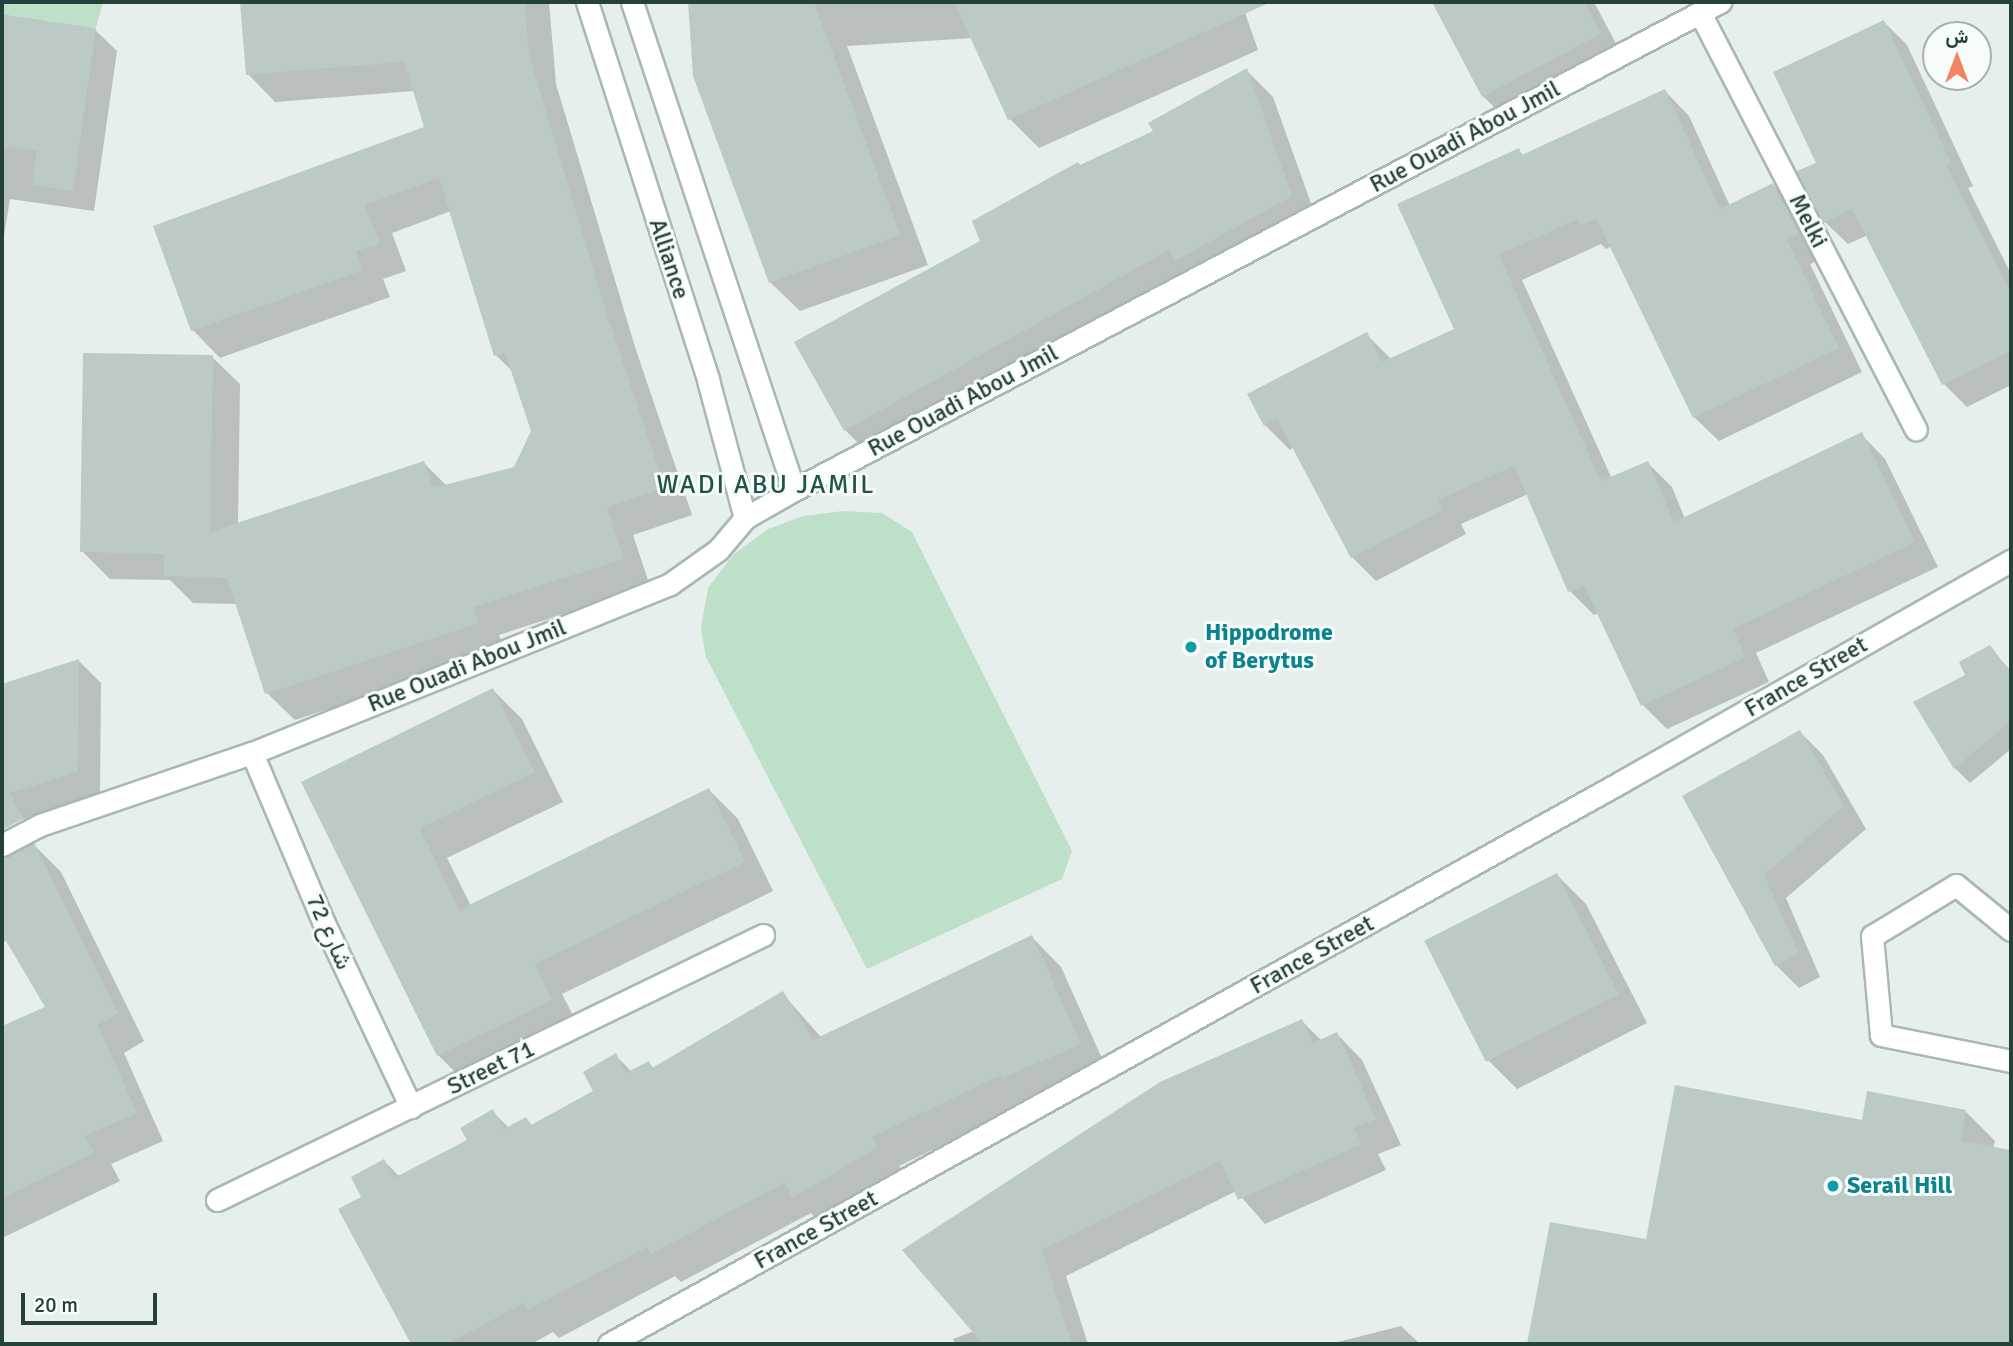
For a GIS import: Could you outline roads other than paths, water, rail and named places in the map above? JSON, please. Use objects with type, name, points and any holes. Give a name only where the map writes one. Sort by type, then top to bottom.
[{"type":"street","name":"Alliance","points":[[587,2],[708,380],[746,518]]},
{"type":"street","name":"Alliance","points":[[632,2],[794,490]]},
{"type":"street","name":"Rue Ouadi Abou Jmil","points":[[2,845],[40,825],[252,754],[670,584],[718,550],[746,518],[794,490],[1720,2]]},
{"type":"street","name":"Melki","points":[[1700,13],[1916,429]]},
{"type":"street","name":"France Street","points":[[609,1344],[1609,789],[2011,559]]},
{"type":"street","name":"شارع 72","points":[[252,754],[323,921],[411,1107]]},
{"type":"street","points":[[2011,930],[1956,885],[1872,936],[1881,1034],[2011,1060]]},
{"type":"street","name":"Street 71","points":[[217,1200],[763,934]]},
{"type":"place","name":"Hippodrome of Berytus","points":[[1191,647]]},
{"type":"place","name":"Serail Hill","points":[[1833,1186]]},
{"type":"district","name":"WADI ABU JAMIL","points":[[766,486]]}]
